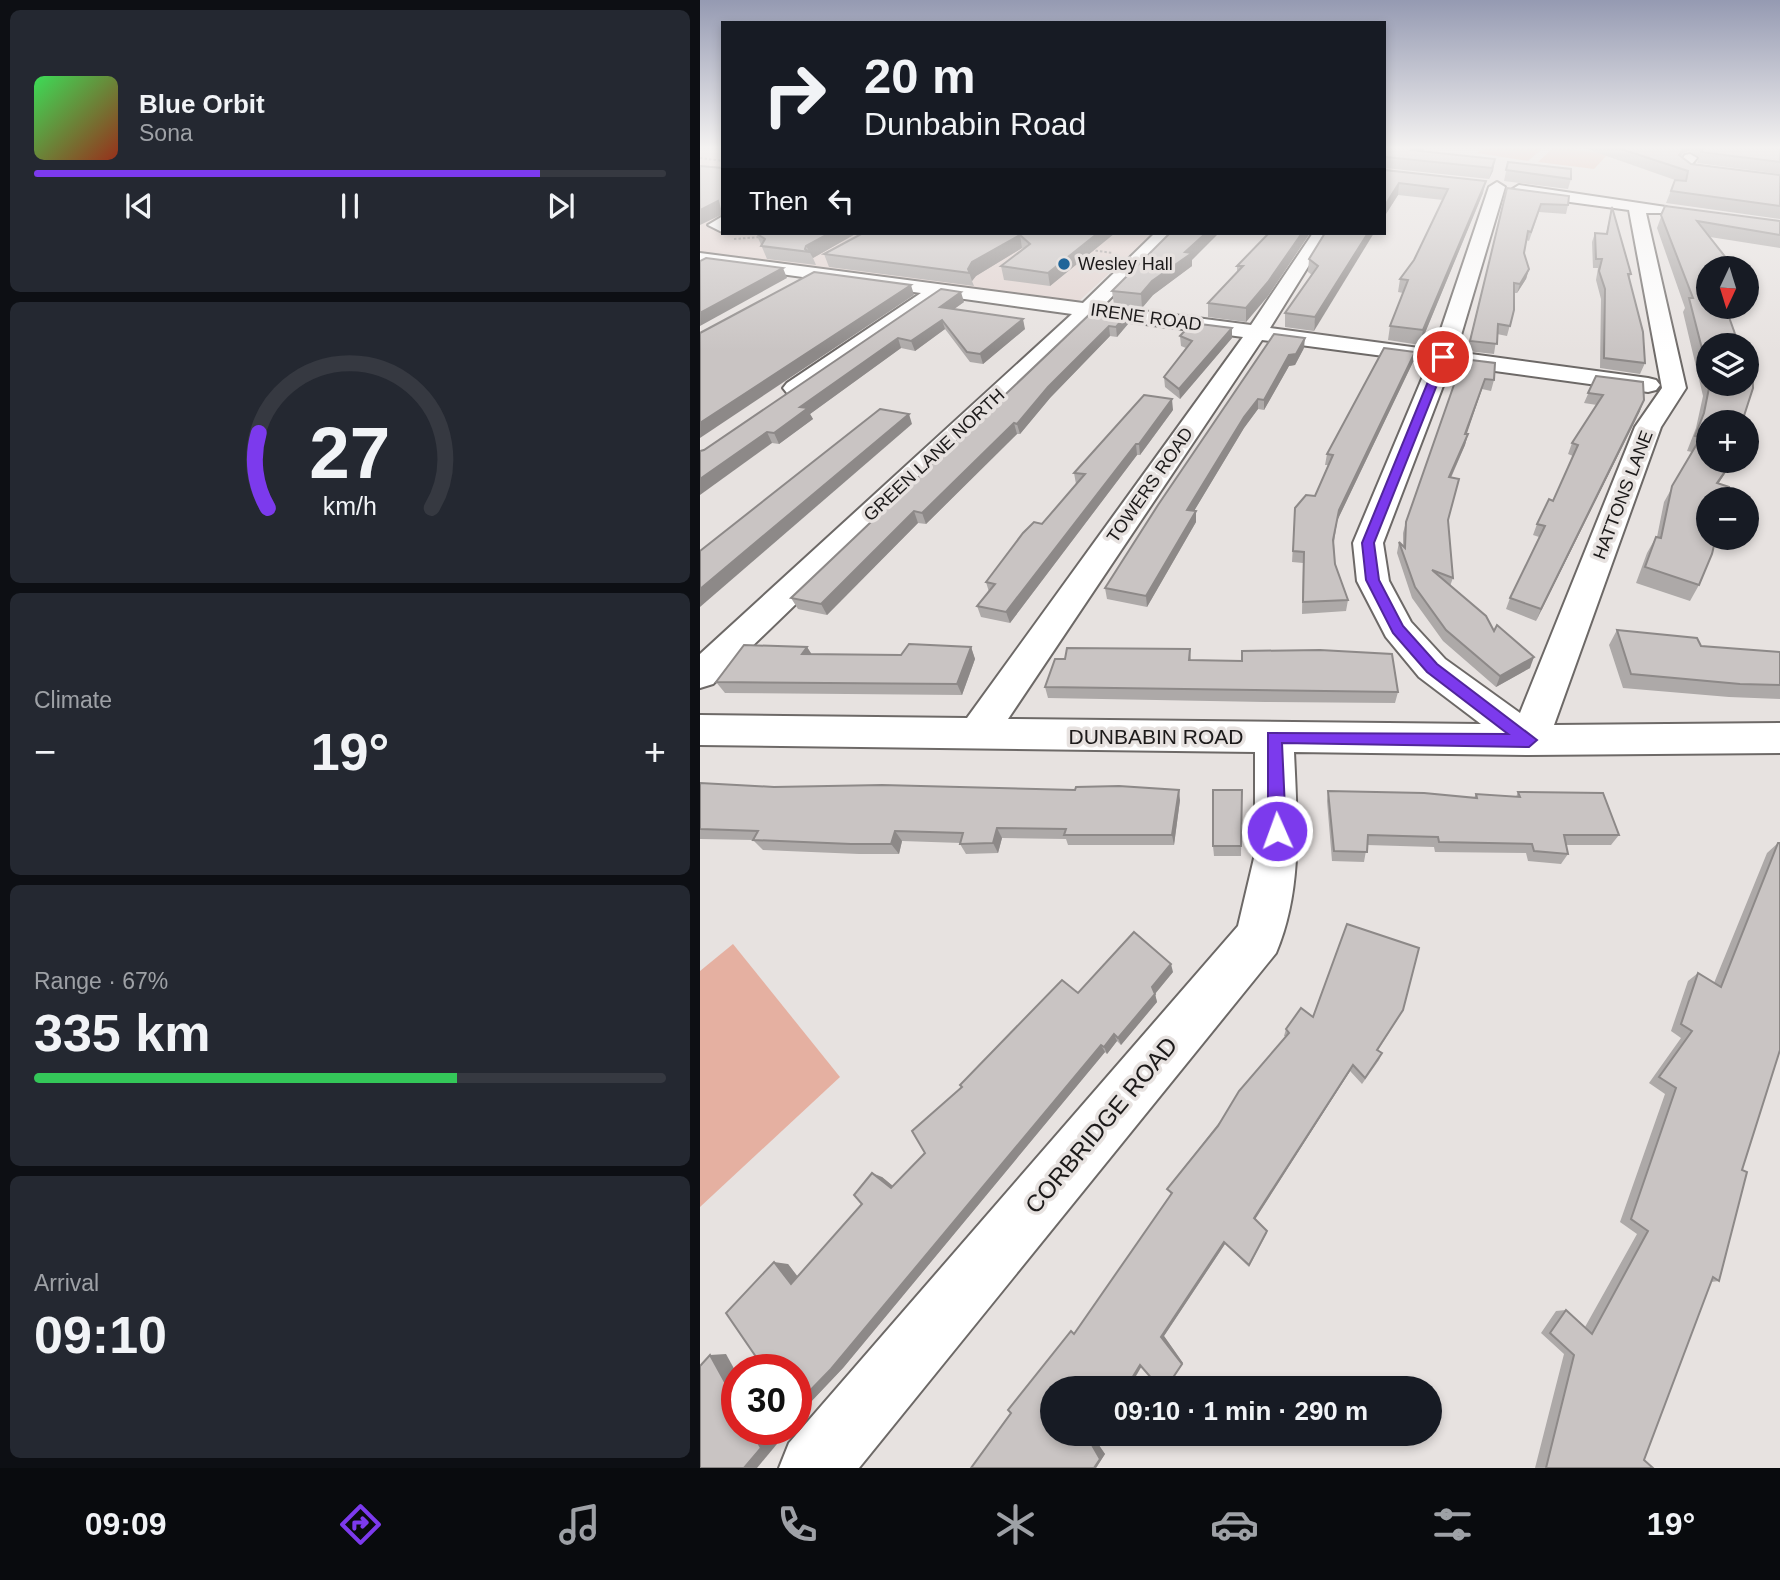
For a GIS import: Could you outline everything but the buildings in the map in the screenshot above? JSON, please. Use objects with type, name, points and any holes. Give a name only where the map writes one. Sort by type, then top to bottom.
[{"type":"street","points":[[1482,216],[1443,357],[1368,543],[1373,580],[1398,629],[1432,668],[1529,740]]},
{"type":"street","points":[[1646,216],[1674,388]]},
{"type":"street","name":"GREEN LANE NORTH","points":[[700,675],[1090,309],[1164,235]]},
{"type":"street","name":"TOWERS ROAD","points":[[976,735],[1257,332],[1320,235]]},
{"type":"street","points":[[700,247],[737,239],[734,250],[823,263],[990,278],[1068,292]]},
{"type":"street","name":"IRENE ROAD","points":[[700,258],[823,263],[941,289],[1674,388]]},
{"type":"street","points":[[782,292],[823,263]]},
{"type":"street","points":[[780,398],[941,289]]},
{"type":"street","name":"HATTONS LANE","points":[[1529,740],[1648,427],[1674,388]]},
{"type":"street","name":"DUNBABIN ROAD","points":[[700,730],[1529,740],[1780,738]]},
{"type":"street","name":"CORBRIDGE ROAD","points":[[814,1468],[1259,937],[1278,854],[1274,737]]},
{"type":"path","points":[[1088,250],[1113,253]]},
{"type":"shaded area","points":[[700,216],[721,216],[721,235],[1151,235],[1078,302],[700,253]]},
{"type":"shaded area","points":[[733,944],[840,1077],[700,1207],[700,971]]},
{"type":"place","name":"Wesley Hall","points":[[1064,264]]},
{"type":"route","points":[[1277,831],[1274,737],[1529,740],[1432,668],[1398,629],[1373,580],[1368,543],[1443,357]]}]
